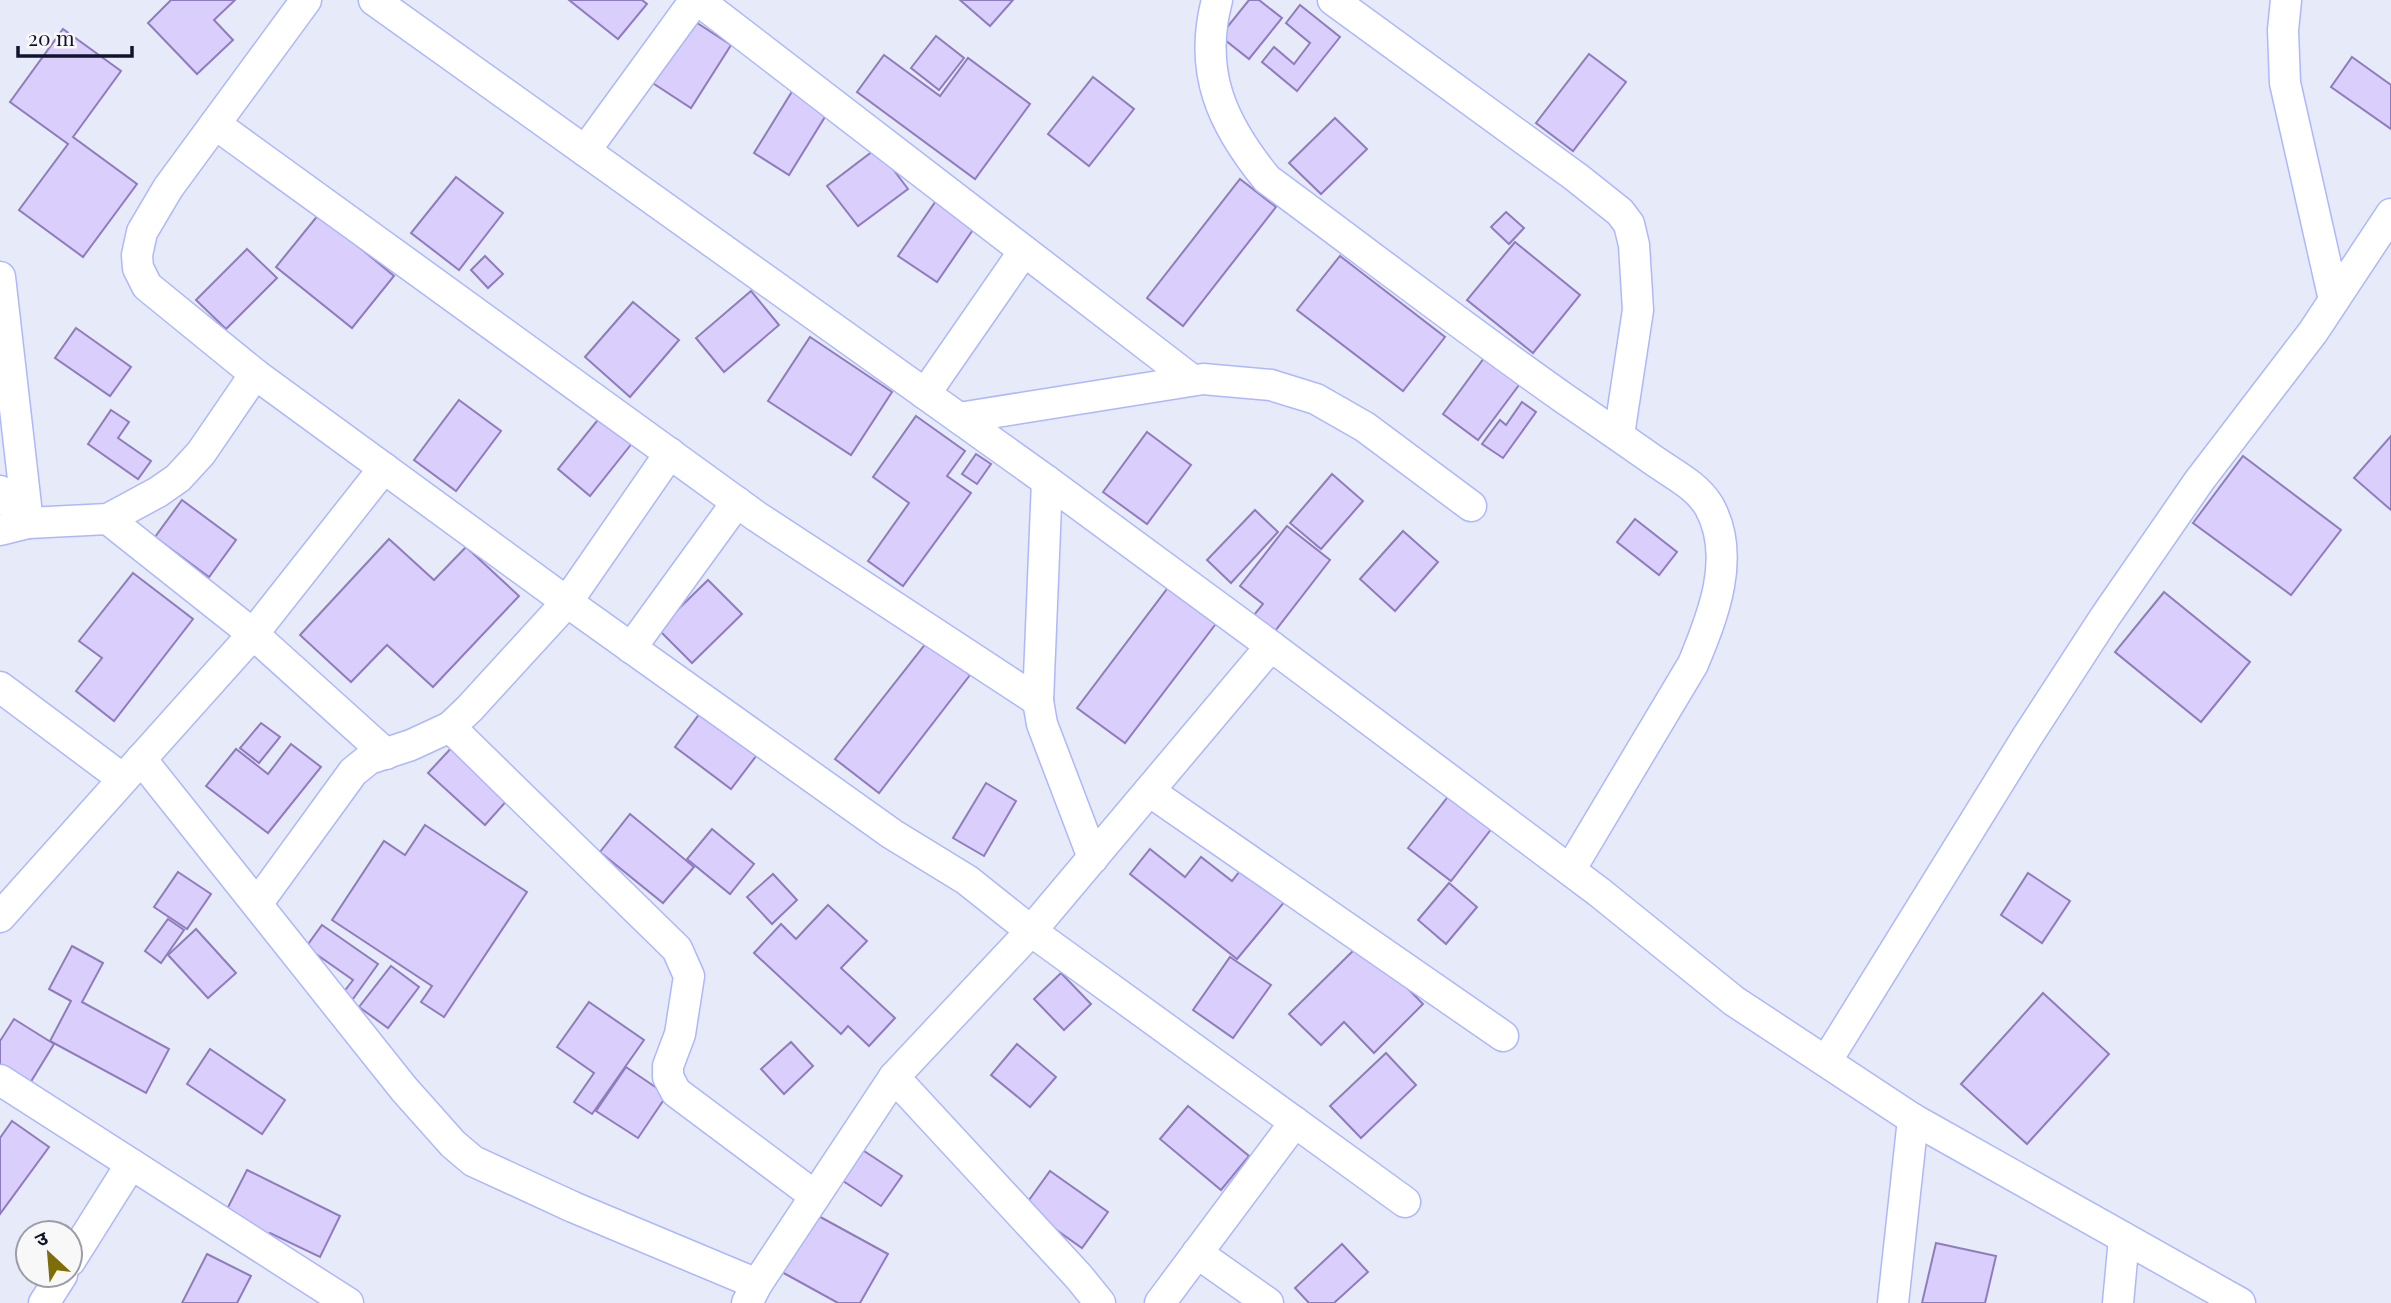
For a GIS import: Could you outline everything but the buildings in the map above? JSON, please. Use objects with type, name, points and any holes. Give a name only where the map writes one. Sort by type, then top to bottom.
[{"type":"street","points":[[306,0],[169,188],[142,232],[137,255],[138,268],[147,286],[255,374],[567,602],[892,834],[967,880],[1031,930],[1405,1202]]},
{"type":"street","points":[[374,0],[1047,481],[1570,870],[1734,1001],[1913,1118],[2240,1303]]},
{"type":"street","points":[[585,151],[697,0],[1192,380]]},
{"type":"street","points":[[1217,0],[1210,24],[1216,88],[1227,122],[1242,148],[1267,179],[1563,397],[1690,486],[1709,507],[1720,546],[1721,576],[1717,598],[1693,664],[1570,870]]},
{"type":"street","points":[[1333,0],[1576,177],[1620,212],[1629,225],[1634,245],[1638,310],[1619,435]]},
{"type":"street","points":[[2286,0],[2283,30],[2285,83],[2334,300]]},
{"type":"street","points":[[215,124],[737,502],[1038,701]]},
{"type":"street","points":[[1827,1060],[2027,737],[2105,617],[2199,481],[2313,332],[2391,214]]},
{"type":"street","points":[[925,394],[1024,251]]},
{"type":"street","points":[[0,277],[14,526]]},
{"type":"street","points":[[14,526],[108,519],[158,492],[178,478],[201,453],[255,374]]},
{"type":"street","points":[[959,418],[1192,380],[1214,379],[1271,385],[1316,399],[1365,427],[1471,506]]},
{"type":"street","points":[[257,904],[353,772],[369,759],[450,727],[567,602],[670,453]]},
{"type":"street","points":[[0,917],[253,634],[384,468]]},
{"type":"street","points":[[1047,481],[1038,701],[1042,724],[1093,858]]},
{"type":"street","points":[[0,491],[14,526]]},
{"type":"street","points":[[631,648],[737,502]]},
{"type":"street","points":[[108,519],[253,634],[386,754]]},
{"type":"street","points":[[0,687],[132,769],[257,904],[404,1089],[453,1144],[473,1161],[752,1294],[894,1077],[1031,930],[1271,646]]},
{"type":"street","points":[[450,727],[677,949],[689,976],[680,1034],[668,1066],[668,1077],[676,1092],[815,1195]]},
{"type":"street","points":[[1149,791],[1503,1036]]},
{"type":"street","points":[[894,1077],[1100,1303]]},
{"type":"street","points":[[0,1080],[348,1303]]},
{"type":"street","points":[[1893,1303],[1913,1118]]},
{"type":"street","points":[[1160,1303],[1295,1122]]},
{"type":"street","points":[[84,1239],[131,1164]]},
{"type":"street","points":[[2118,1303],[2124,1238]]},
{"type":"street","points":[[1198,1253],[1268,1303]]}]
